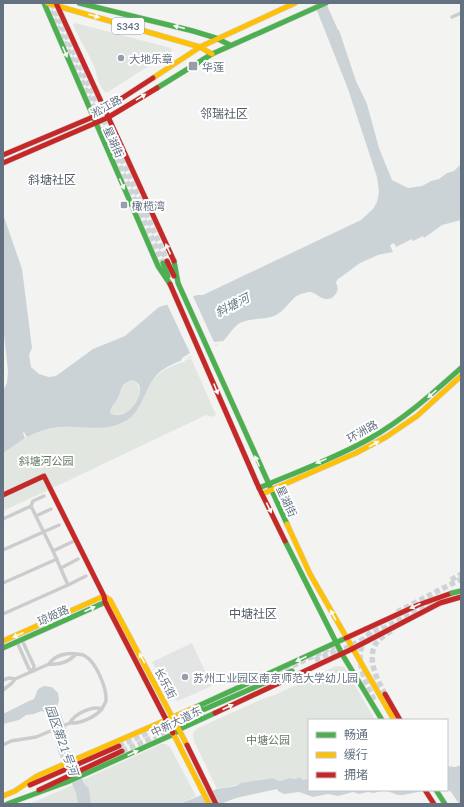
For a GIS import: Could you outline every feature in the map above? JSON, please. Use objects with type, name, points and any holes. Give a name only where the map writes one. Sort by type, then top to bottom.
[{"type":"main road","name":"星湖街","points":[[44,3],[92,117],[158,266],[172,286]]},
{"type":"main road","name":"S343","points":[[47,3],[56,4],[200,47],[212,54]]},
{"type":"main road","name":"S343","points":[[79,3],[193,31],[216,38],[230,46]]},
{"type":"main road","name":"淞江路","points":[[3,156],[92,117],[216,38],[296,3]]},
{"type":"main road","name":"淞江路","points":[[3,163],[108,118],[212,54],[326,3]]},
{"type":"main road","name":"星湖街","points":[[56,4],[174,260],[178,283]]},
{"type":"main road","name":"星湖街","points":[[381,719],[342,654],[302,577],[259,488],[178,301],[165,262],[185,298],[310,574],[393,719]]},
{"type":"main road","name":"环洲路","points":[[259,488],[349,449],[382,432],[413,410],[461,368]]},
{"type":"main road","name":"环洲路","points":[[262,494],[356,453],[386,437],[417,416],[461,376]]},
{"type":"main road","name":"长乐街","points":[[3,495],[44,476],[104,596],[105,602],[209,804]]},
{"type":"main road","points":[[346,638],[418,605],[461,591]]},
{"type":"main road","name":"长乐街","points":[[104,596],[110,600],[174,717],[216,804]]},
{"type":"main road","name":"琼姬路","points":[[3,642],[104,596]]},
{"type":"main road","points":[[352,649],[419,613],[440,603],[461,597]]},
{"type":"main road","name":"琼姬路","points":[[3,648],[110,600]]},
{"type":"main road","name":"中新大道东","points":[[3,796],[15,791],[37,776],[174,717],[346,638]]},
{"type":"main road","name":"中新大道东","points":[[7,804],[22,797],[45,791],[68,782],[174,734],[180,729],[352,649]]},
{"type":"main road","points":[[174,717],[205,709],[292,671]]},
{"type":"main road","points":[[385,694],[399,719]]},
{"type":"main road","points":[[374,700],[385,719]]},
{"type":"main road","points":[[15,791],[119,746]]},
{"type":"main road","points":[[22,797],[122,751]]},
{"type":"main road","points":[[427,792],[434,804]]},
{"type":"main road","points":[[437,792],[445,804]]},
{"type":"street","points":[[452,17],[461,13]]},
{"type":"street","points":[[3,518],[31,506],[33,502],[44,496]]},
{"type":"street","points":[[31,506],[68,585]]},
{"type":"street","points":[[36,516],[51,509]]},
{"type":"street","points":[[3,550],[59,525]]},
{"type":"street","points":[[53,551],[76,540]]},
{"type":"street","points":[[3,583],[57,559]]},
{"type":"street","points":[[61,568],[78,559]]},
{"type":"street","points":[[3,614],[86,576]]},
{"type":"street","points":[[22,640],[34,666],[32,671]]},
{"type":"street","points":[[17,642],[29,669],[32,671]]},
{"type":"street","points":[[3,690],[15,679],[49,664],[59,656],[68,654],[83,655],[88,658],[97,670],[102,681],[106,702],[96,715],[73,723],[68,723]]},
{"type":"street","points":[[49,664],[54,665],[64,663],[73,658],[76,654]]},
{"type":"street","points":[[3,680],[10,678],[15,679]]},
{"type":"street","points":[[3,744],[36,737],[68,723],[73,718],[86,711],[96,708],[102,709]]},
{"type":"shaded area","name":"苏州工业园区南京师范大学幼儿园","points":[[192,643],[212,686],[178,701],[174,699],[166,682],[152,662]]},
{"type":"green space","points":[[75,23],[171,48],[172,51],[108,92],[105,92],[99,83],[92,61],[73,25]]},
{"type":"green space","name":"斜塘河公园","points":[[191,358],[216,415],[211,417],[206,415],[3,511],[3,453],[26,437],[51,428],[105,428],[125,422],[128,420],[138,400],[133,407],[122,414],[114,415],[109,411],[126,383],[131,380],[136,382],[140,390],[139,398],[142,399],[156,376],[161,372]]},
{"type":"green space","name":"中塘公园","points":[[336,666],[344,667],[374,719],[308,719],[308,778],[303,780],[299,777],[280,781],[272,778],[217,789],[194,741],[193,734],[196,729],[262,699],[275,695]]},
{"type":"green space","points":[[161,744],[166,744],[170,747],[196,796],[179,804],[91,804],[89,791],[83,780]]},
{"type":"green space","points":[[73,785],[78,804],[29,804]]},
{"type":"water","name":"斜塘河","points":[[314,3],[326,3],[339,30],[356,81],[367,104],[379,148],[392,180],[408,188],[422,186],[454,171],[460,165],[461,220],[442,225],[424,238],[423,236],[413,241],[412,239],[396,247],[394,243],[390,245],[393,252],[378,255],[360,263],[337,280],[337,291],[332,298],[325,299],[310,292],[306,293],[294,298],[280,313],[272,317],[249,320],[240,323],[219,344],[175,363],[161,371],[151,383],[136,412],[124,422],[105,428],[54,428],[43,430],[27,437],[24,432],[25,438],[3,453],[3,391],[7,383],[8,371],[3,326],[3,214],[22,269],[32,348],[29,355],[31,367],[39,374],[49,377],[56,376],[93,349],[125,336],[159,307],[197,295],[203,295],[361,220],[373,209],[377,202],[379,192],[377,177],[348,89]],"holes":[[[131,380],[137,383],[140,389],[139,395],[131,409],[117,415],[110,413],[125,384]]]},
{"type":"water","name":"园区第21号河","points":[[44,686],[52,687],[58,693],[59,700],[57,708],[66,728],[70,752],[84,783],[89,789],[91,804],[78,804],[76,793],[50,729],[50,718],[45,712],[41,711],[26,715],[19,720],[3,724],[3,714],[34,699],[38,689]]},
{"type":"water","points":[[461,765],[461,804],[459,804],[452,793],[448,790],[448,766],[455,767]]},
{"type":"water","points":[[299,777],[303,780],[308,778],[308,791],[381,791],[359,794],[353,792],[338,796],[328,794],[313,797],[299,792],[284,794],[277,789],[236,798],[220,804],[179,804],[217,789],[236,786],[241,783],[272,778],[280,781],[289,778],[295,779]]},
{"type":"water","points":[[387,791],[423,791],[403,795]]},
{"type":"pier","points":[[192,294],[214,342],[222,341],[222,344],[215,345],[216,348],[193,359],[191,356],[181,363],[182,358],[190,353],[167,304]]},
{"type":"tunnel","points":[[47,3],[163,263]]},
{"type":"tunnel","points":[[52,3],[167,261]]},
{"type":"tunnel","points":[[451,580],[461,574]]},
{"type":"tunnel","points":[[397,612],[461,579]]},
{"type":"tunnel","points":[[337,653],[441,598]]},
{"type":"tunnel","points":[[374,700],[365,679],[360,659],[364,641],[381,623]]},
{"type":"tunnel","points":[[385,694],[374,671],[372,658],[375,645],[379,640],[394,629]]},
{"type":"tunnel","points":[[223,698],[335,646]]},
{"type":"tunnel","points":[[315,660],[340,649]]},
{"type":"tunnel","points":[[119,746],[192,713]]},
{"type":"tunnel","points":[[122,751],[206,714]]},
{"type":"traffic: fast","points":[[44,3],[158,266],[170,284]]},
{"type":"traffic: fast","points":[[79,3],[193,31],[216,38],[230,45]]},
{"type":"traffic: fast","points":[[157,88],[212,54],[326,3]]},
{"type":"traffic: fast","points":[[174,261],[178,283],[287,524]]},
{"type":"traffic: fast","points":[[163,263],[168,276]]},
{"type":"traffic: fast","points":[[259,488],[342,453],[382,432],[417,406],[461,368]]},
{"type":"traffic: fast","points":[[285,541],[342,654],[381,719]]},
{"type":"traffic: fast","points":[[452,593],[461,591]]},
{"type":"traffic: fast","points":[[3,648],[108,601]]},
{"type":"traffic: fast","points":[[196,707],[346,638]]},
{"type":"traffic: fast","points":[[187,714],[205,709],[292,671]]},
{"type":"traffic: fast","points":[[7,804],[67,782],[174,734],[180,729],[215,713]]},
{"type":"traffic: fast","points":[[437,791],[445,804]]},
{"type":"traffic: slow","points":[[47,3],[200,47],[212,54]]},
{"type":"traffic: slow","points":[[153,78],[200,47],[295,3]]},
{"type":"traffic: slow","points":[[262,494],[356,453],[386,437],[417,416],[461,376]]},
{"type":"traffic: slow","points":[[287,524],[310,574],[393,719]]},
{"type":"traffic: slow","points":[[104,596],[110,600],[187,745]]},
{"type":"traffic: slow","points":[[3,641],[104,596]]},
{"type":"traffic: slow","points":[[3,796],[15,791],[37,776],[196,707]]},
{"type":"traffic: slow","points":[[173,733],[209,804]]},
{"type":"traffic: jam","points":[[56,3],[174,261]]},
{"type":"traffic: jam","points":[[3,155],[93,117],[153,78]]},
{"type":"traffic: jam","points":[[3,163],[107,118],[157,88]]},
{"type":"traffic: jam","points":[[167,261],[174,276]]},
{"type":"traffic: jam","points":[[170,284],[259,488],[285,541]]},
{"type":"traffic: jam","points":[[3,495],[44,476],[104,596],[105,602],[173,733]]},
{"type":"traffic: jam","points":[[346,638],[418,605],[452,593]]},
{"type":"traffic: jam","points":[[352,649],[440,603],[461,597]]},
{"type":"traffic: jam","points":[[215,713],[352,649]]},
{"type":"traffic: jam","points":[[385,694],[399,719]]},
{"type":"traffic: jam","points":[[187,745],[216,804]]},
{"type":"traffic: jam","points":[[30,785],[119,746]]},
{"type":"traffic: jam","points":[[39,790],[122,751]]},
{"type":"traffic: jam","points":[[426,791],[434,804]]},
{"type":"place","name":"大地乐章","points":[[121,58]]},
{"type":"place","name":"华莲","points":[[193,66]]},
{"type":"place","name":"橄榄湾","points":[[124,205]]},
{"type":"place","name":"苏州工业园区南京师范大学幼儿园","points":[[185,677]]},
{"type":"district","name":"邻瑞社区","points":[[224,113]]},
{"type":"district","name":"斜塘社区","points":[[52,179]]},
{"type":"district","name":"中塘社区","points":[[253,613]]}]
